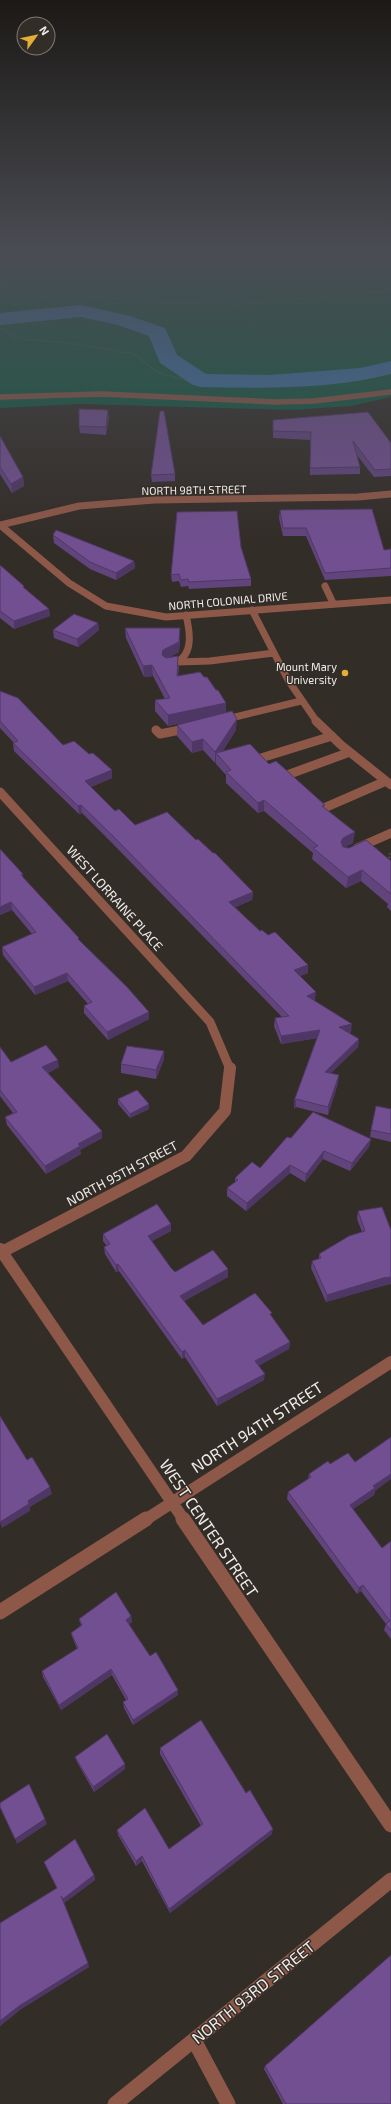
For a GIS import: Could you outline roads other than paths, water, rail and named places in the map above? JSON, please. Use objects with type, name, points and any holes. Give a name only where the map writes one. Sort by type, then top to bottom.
[{"type":"street","points":[[0,397],[102,394],[236,402],[276,402],[321,400],[388,393],[391,401]]},
{"type":"street","name":"NORTH 98TH STREET","points":[[0,525],[79,506],[154,500],[358,497],[391,494]]},
{"type":"street","name":"NORTH COLONIAL DRIVE","points":[[0,525],[69,583],[106,606],[166,617],[333,603],[391,600]]},
{"type":"street","points":[[325,586],[333,603]]},
{"type":"street","points":[[252,610],[289,684],[315,720],[350,752],[388,783],[324,808]]},
{"type":"street","points":[[178,662],[187,653],[189,637],[186,615]]},
{"type":"street","points":[[167,664],[178,662],[210,661],[274,653]]},
{"type":"street","points":[[212,723],[301,701]]},
{"type":"street","points":[[156,730],[160,734],[197,726]]},
{"type":"street","points":[[261,758],[332,736]]},
{"type":"street","points":[[287,775],[350,752]]},
{"type":"street","name":"WEST LORRAINE PLACE","points":[[0,792],[210,1022]]},
{"type":"street","points":[[346,853],[391,833]]},
{"type":"street","name":"NORTH 95TH STREET","points":[[1,1251],[186,1156],[225,1111],[230,1068],[210,1022]]},
{"type":"street","name":"WEST CENTER STREET","points":[[1,1251],[391,1825]]},
{"type":"street","name":"NORTH 94TH STREET","points":[[0,1612],[172,1503],[364,1377],[391,1362]]},
{"type":"street","name":"NORTH 93RD STREET","points":[[115,2104],[391,1880]]},
{"type":"street","points":[[194,2040],[228,2104]]},
{"type":"waterway","points":[[163,346],[168,358],[201,380],[270,382],[360,375],[391,367]]},
{"type":"place","name":"Mount Mary University","points":[[345,673]]}]
